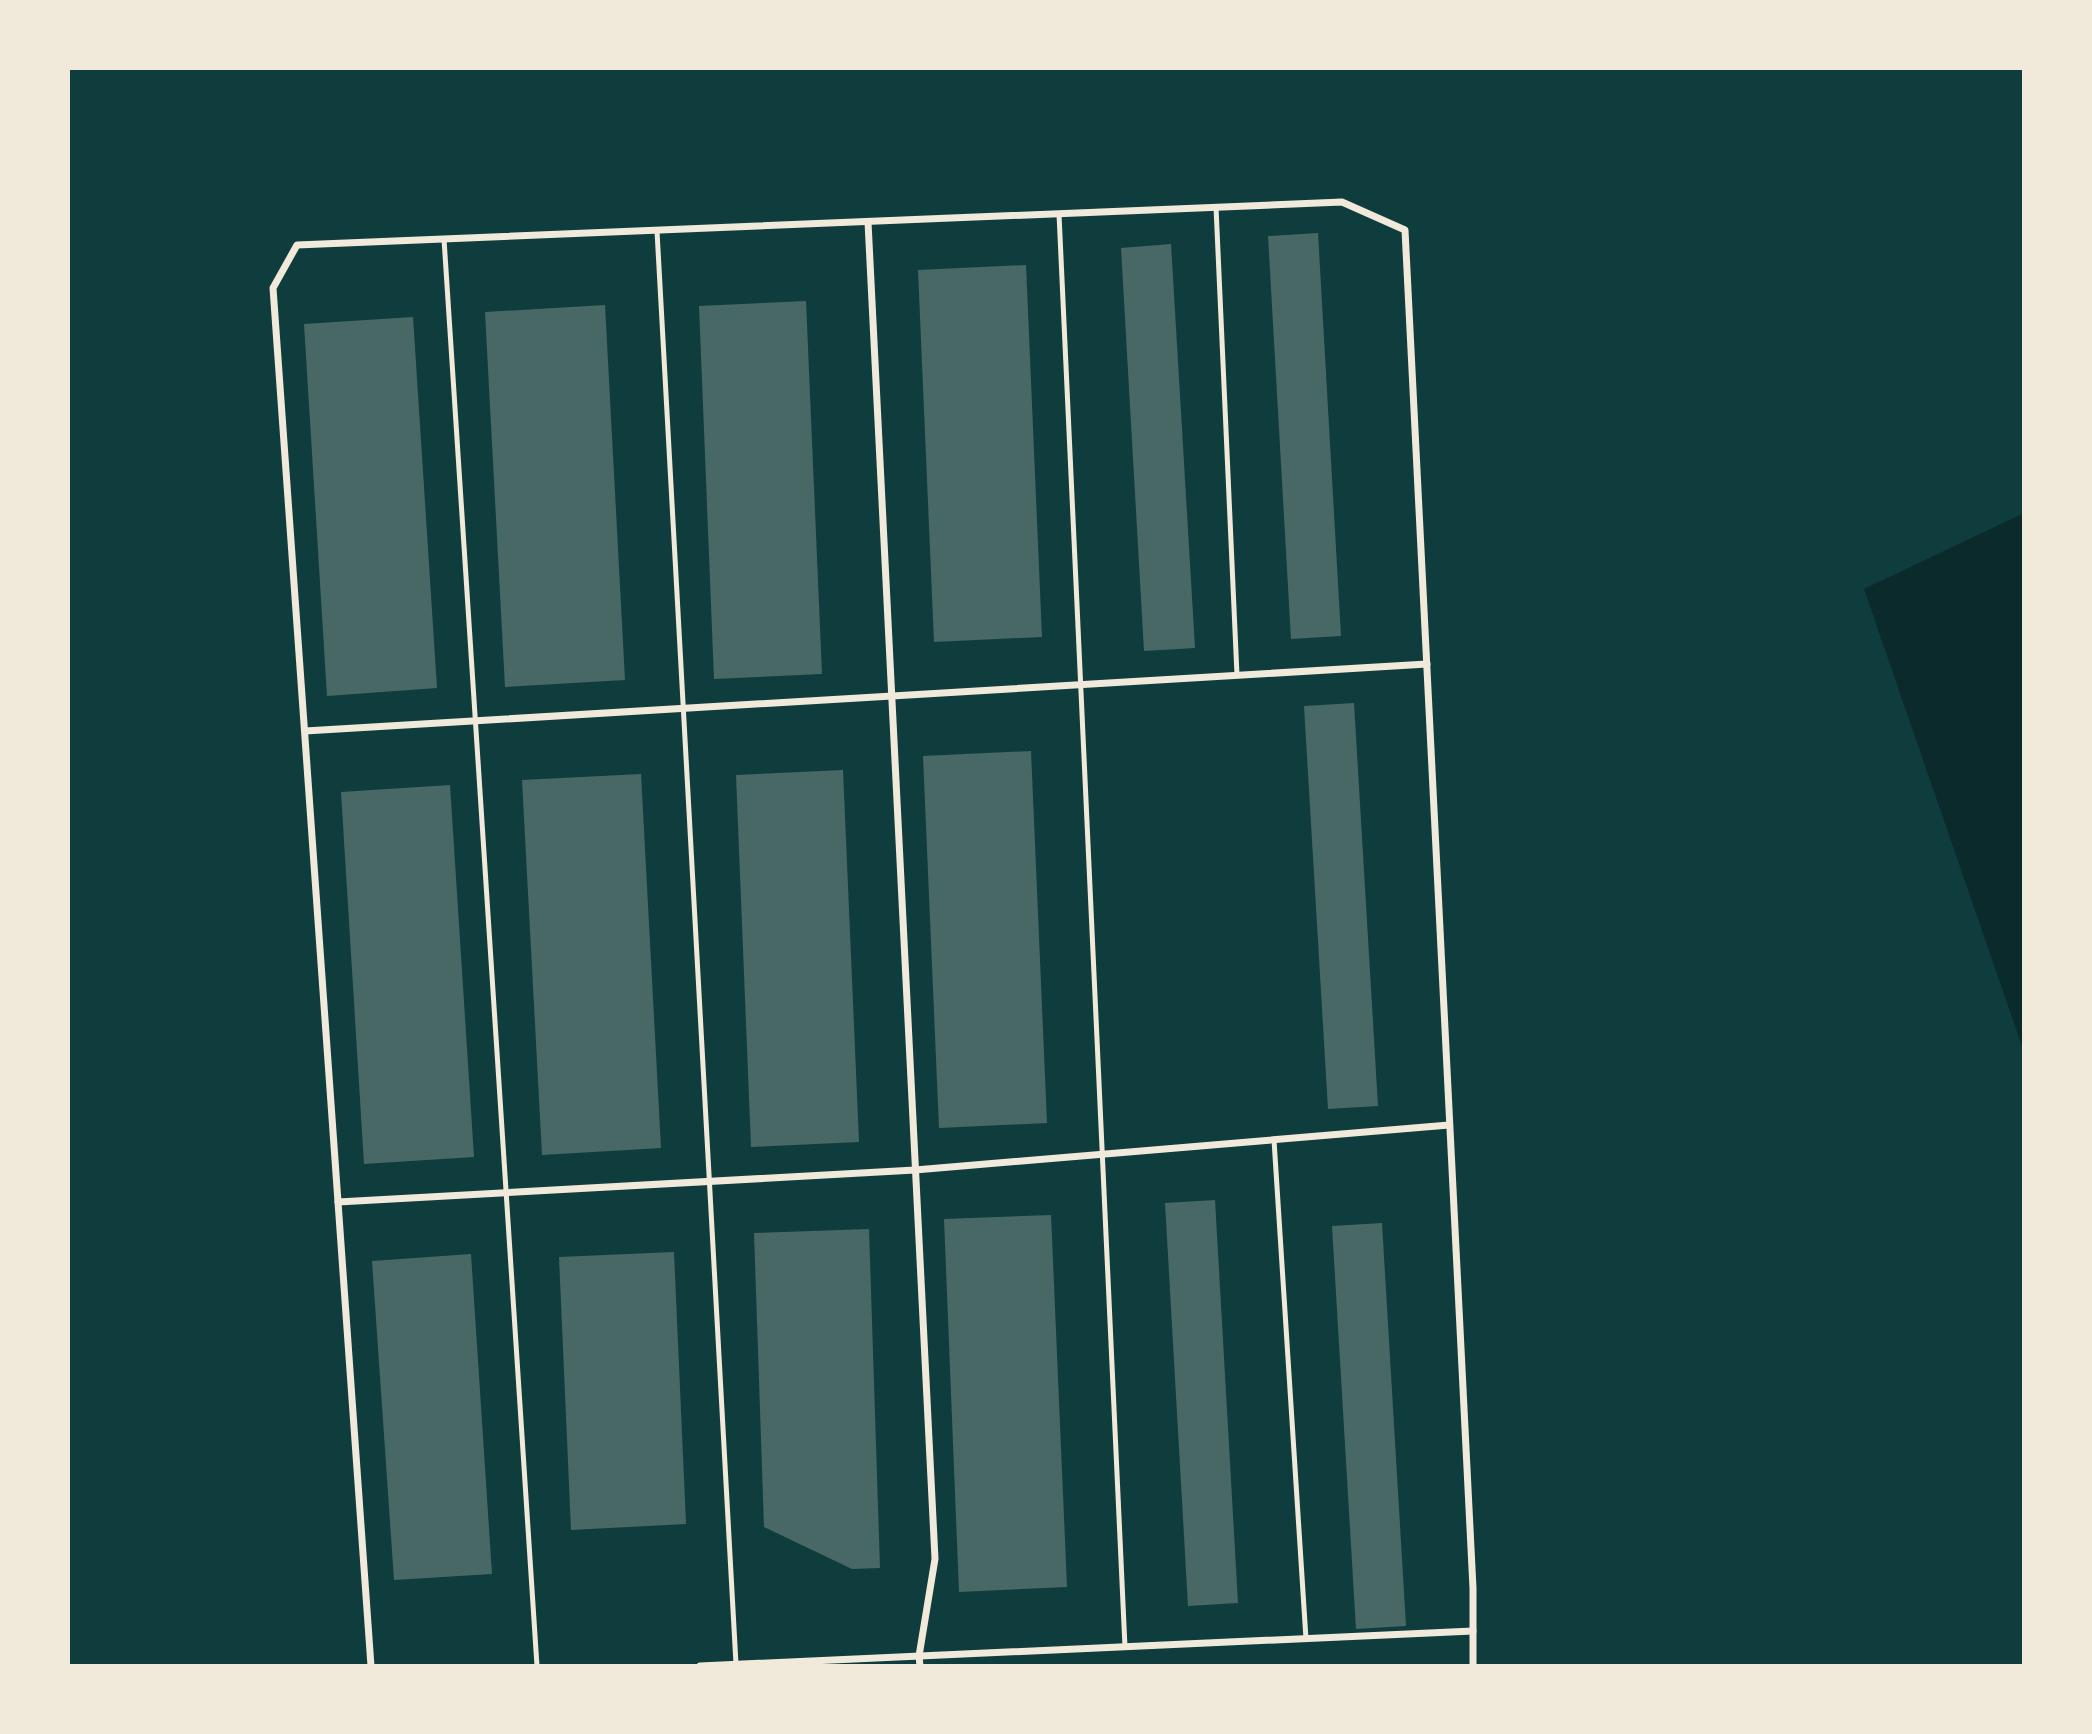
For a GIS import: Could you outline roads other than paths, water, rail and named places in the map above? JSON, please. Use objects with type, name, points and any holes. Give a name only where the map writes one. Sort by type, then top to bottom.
[{"type":"street","points":[[371,1666],[273,288],[297,245],[1342,202],[1405,230],[1473,1588],[1473,1666]]},
{"type":"street","points":[[868,222],[935,1559],[919,1666]]},
{"type":"street","points":[[304,731],[1427,664]]},
{"type":"street","points":[[338,1202],[915,1170],[1449,1125]]},
{"type":"street","points":[[700,1666],[1473,1631]]},
{"type":"lane","points":[[1216,208],[1237,675]]},
{"type":"lane","points":[[1059,214],[1125,1647]]},
{"type":"lane","points":[[657,231],[736,1664]]},
{"type":"lane","points":[[444,239],[537,1666]]},
{"type":"lane","points":[[1274,1140],[1306,1639]]},
{"type":"water","points":[[2024,513],[2024,1052],[1864,589]]}]
